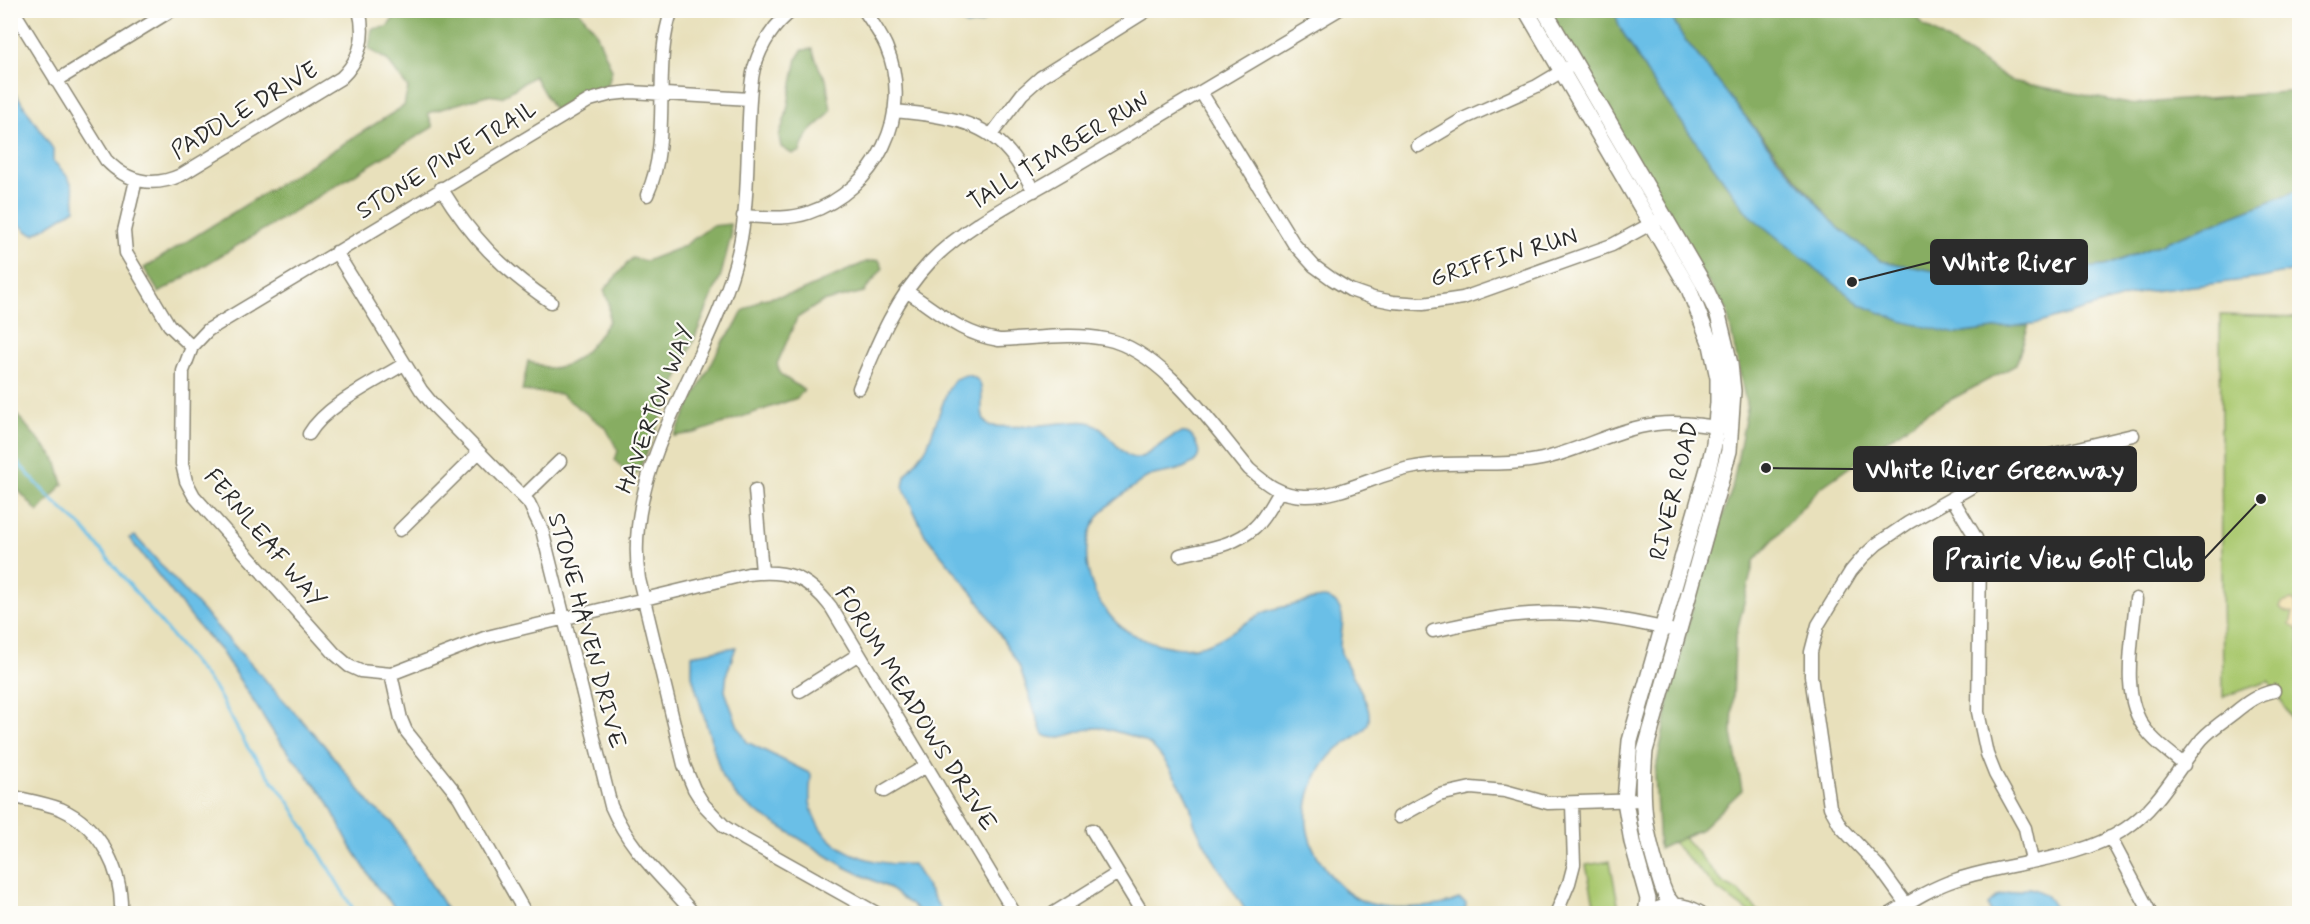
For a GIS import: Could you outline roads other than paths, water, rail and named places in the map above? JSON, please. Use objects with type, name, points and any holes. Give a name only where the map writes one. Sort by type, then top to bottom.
[{"type":"main road","name":"RIVER ROAD","points":[[1526,10],[1568,68],[1658,220],[1703,283],[1718,315],[1730,364],[1733,391],[1724,428],[1709,465],[1630,741],[1626,801],[1632,842],[1648,899],[1647,914]]},
{"type":"main road","name":"RIVER ROAD","points":[[1544,10],[1568,68]]},
{"type":"main road","name":"RIVER ROAD","points":[[1673,905],[1666,896],[1643,820],[1645,751],[1724,473],[1724,428]]},
{"type":"main road","points":[[1647,914],[1673,905],[1690,908],[1700,914]]},
{"type":"street","points":[[13,10],[106,160],[120,173],[136,180],[125,221],[126,253],[169,325],[192,347]]},
{"type":"street","points":[[56,81],[172,10]]},
{"type":"street","points":[[647,195],[657,163],[666,37],[672,10]]},
{"type":"street","name":"HAVERTON WAY","points":[[793,10],[774,28],[759,52],[750,99],[744,216],[740,247],[729,284],[643,490],[636,556],[644,599],[684,765],[704,806],[718,821],[744,840],[878,914]]},
{"type":"street","points":[[744,216],[790,217],[807,213],[839,199],[856,186],[876,161],[887,136],[894,111],[895,85],[886,46],[864,10]]},
{"type":"street","points":[[991,135],[1022,94],[1041,77],[1148,10]]},
{"type":"street","name":"TALL TIMBER RUN","points":[[859,388],[888,319],[924,269],[949,245],[1034,191],[1338,10]]},
{"type":"street","name":"PADDLE DRIVE","points":[[136,180],[162,182],[181,175],[336,82],[345,74],[358,55],[362,37],[360,12]]},
{"type":"street","points":[[1419,146],[1465,118],[1537,86],[1568,68]]},
{"type":"street","name":"GRIFFIN RUN","points":[[1201,92],[1294,244],[1314,266],[1332,279],[1373,298],[1424,304],[1463,298],[1612,245],[1658,220]]},
{"type":"street","name":"STONE PINE TRAIL","points":[[192,347],[208,330],[220,322],[590,100],[620,93],[750,99]]},
{"type":"street","points":[[894,111],[944,116],[969,124],[991,135],[1010,152],[1034,191]]},
{"type":"street","points":[[441,188],[472,234],[492,256],[517,278],[551,302]]},
{"type":"street","name":"STONE HAVEN DRIVE","points":[[336,252],[404,364],[434,406],[524,497],[532,508],[540,523],[604,784],[614,813],[639,855],[694,914]]},
{"type":"street","points":[[906,291],[962,329],[986,338],[999,340],[1084,336],[1105,339],[1132,348],[1163,370],[1249,469],[1279,492],[1301,496],[1320,495],[1410,468],[1543,459],[1623,431],[1656,424],[1676,423],[1724,428]]},
{"type":"street","name":"FERNLEAF WAY","points":[[192,347],[185,362],[183,387],[182,464],[190,489],[339,658],[360,671],[391,674]]},
{"type":"street","points":[[309,434],[318,420],[330,410],[404,364]]},
{"type":"street","points":[[1906,904],[1880,868],[1841,827],[1830,807],[1811,676],[1811,652],[1818,625],[1851,571],[1863,557],[1877,544],[1952,498],[2012,464],[2133,435]]},
{"type":"street","points":[[400,530],[478,453]]},
{"type":"street","points":[[524,497],[560,461]]},
{"type":"street","points":[[755,490],[762,572]]},
{"type":"street","points":[[1180,555],[1222,545],[1240,538],[1256,527],[1279,492]]},
{"type":"street","points":[[1952,498],[1976,538],[1980,555],[1976,689],[1982,735],[1995,774],[2025,828],[2032,861]]},
{"type":"street","name":"FORUM MEADOWS DRIVE","points":[[391,674],[473,641],[564,618],[762,572],[792,575],[812,586],[831,607],[1016,914]]},
{"type":"street","points":[[2136,599],[2130,686],[2132,701],[2137,717],[2145,729],[2156,742],[2184,765]]},
{"type":"street","points":[[1433,631],[1529,614],[1598,617],[1678,632]]},
{"type":"street","points":[[800,691],[859,654]]},
{"type":"street","points":[[391,674],[406,731],[459,797],[526,914]]},
{"type":"street","points":[[1890,914],[1956,879],[2082,849],[2110,837],[2139,819],[2157,801],[2203,738],[2215,727],[2257,696],[2274,691]]},
{"type":"street","points":[[884,791],[926,766]]},
{"type":"street","points":[[1400,817],[1439,795],[1471,788],[1505,791],[1541,802],[1572,804],[1642,800]]},
{"type":"street","points":[[10,796],[61,809],[93,834],[114,866],[120,888],[121,914]]},
{"type":"street","points":[[1556,914],[1574,864],[1572,804]]},
{"type":"street","points":[[1092,830],[1143,914]]},
{"type":"street","points":[[2110,837],[2151,914]]},
{"type":"street","points":[[1052,914],[1118,873]]},
{"type":"water","points":[[953,11],[995,11],[981,23],[966,26]]},
{"type":"water","points":[[1615,11],[1669,11],[1680,33],[1779,160],[1837,227],[1881,261],[1972,278],[2105,266],[2299,190],[2299,270],[2262,278],[2143,292],[2039,323],[1956,334],[1901,321],[1861,305],[1748,214],[1652,81],[1619,26]]},
{"type":"water","points":[[11,91],[16,94],[53,149],[53,161],[68,177],[73,188],[75,209],[35,234],[28,232],[11,217]]},
{"type":"water","points":[[966,375],[974,377],[979,382],[982,412],[988,425],[1014,427],[1088,422],[1104,432],[1126,454],[1137,458],[1145,456],[1178,434],[1186,433],[1193,438],[1199,452],[1194,462],[1178,470],[1145,478],[1111,504],[1096,520],[1087,543],[1087,555],[1091,580],[1101,603],[1117,623],[1133,635],[1158,644],[1183,648],[1209,643],[1274,609],[1322,598],[1336,603],[1343,620],[1341,653],[1367,705],[1369,720],[1360,733],[1331,755],[1314,781],[1309,795],[1307,818],[1314,849],[1341,887],[1363,901],[1375,905],[1403,908],[1440,905],[1459,899],[1466,903],[1465,913],[1247,913],[1202,838],[1183,790],[1166,763],[1149,744],[1134,737],[1098,728],[1056,738],[1042,733],[1019,665],[976,597],[925,535],[903,487],[905,476],[927,447],[948,389],[955,379]]},
{"type":"water","points":[[135,536],[324,745],[372,806],[392,822],[449,913],[400,913],[376,886],[350,845],[325,797],[277,738],[221,651],[199,627],[129,538]]},
{"type":"water","points":[[736,647],[727,673],[725,691],[737,724],[747,742],[811,774],[811,807],[826,835],[851,853],[866,859],[913,864],[943,913],[922,913],[887,887],[845,867],[750,808],[737,797],[722,777],[692,676],[692,655]]},
{"type":"water","points":[[2029,888],[2047,896],[2058,913],[1990,913],[1988,905],[1998,896]]},
{"type":"waterway","points":[[10,454],[49,497],[83,528],[216,690],[248,748],[289,802],[356,914]]},
{"type":"place","name":"White River","points":[[1852,282]]},
{"type":"place","name":"White River Greenway","points":[[1766,468]]},
{"type":"place","name":"Prairie View Golf Club","points":[[2261,499]]}]
